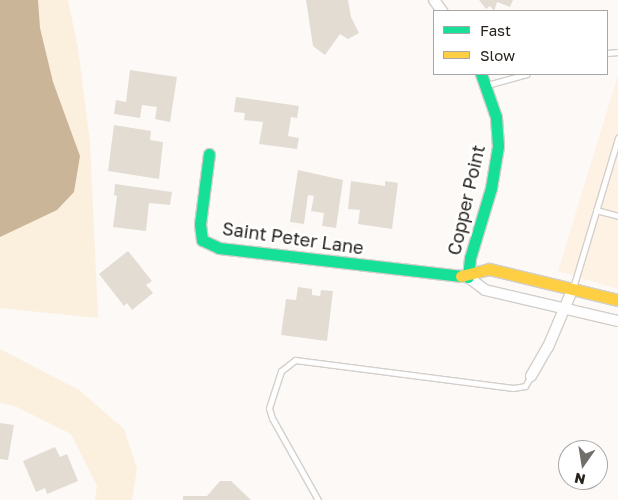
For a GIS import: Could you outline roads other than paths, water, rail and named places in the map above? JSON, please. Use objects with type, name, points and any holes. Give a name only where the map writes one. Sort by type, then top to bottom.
[{"type":"street","name":"Copper Point","points":[[468,277],[470,258],[491,188],[498,146],[496,117],[487,85],[482,75]]},
{"type":"street","name":"Saint Peter Lane","points":[[209,154],[200,224],[202,240],[219,248],[468,277],[489,270],[618,300]]},
{"type":"street","name":"Saint Peter Lane","points":[[468,277],[485,290],[618,321]]},
{"type":"street","points":[[531,376],[573,288]]},
{"type":"lane","points":[[487,85],[523,75]]},
{"type":"lane","points":[[573,288],[618,138]]},
{"type":"lane","points":[[596,210],[618,216]]},
{"type":"lane","points":[[318,500],[272,418],[269,408],[281,371],[295,360],[513,388],[525,386],[531,376]]}]
